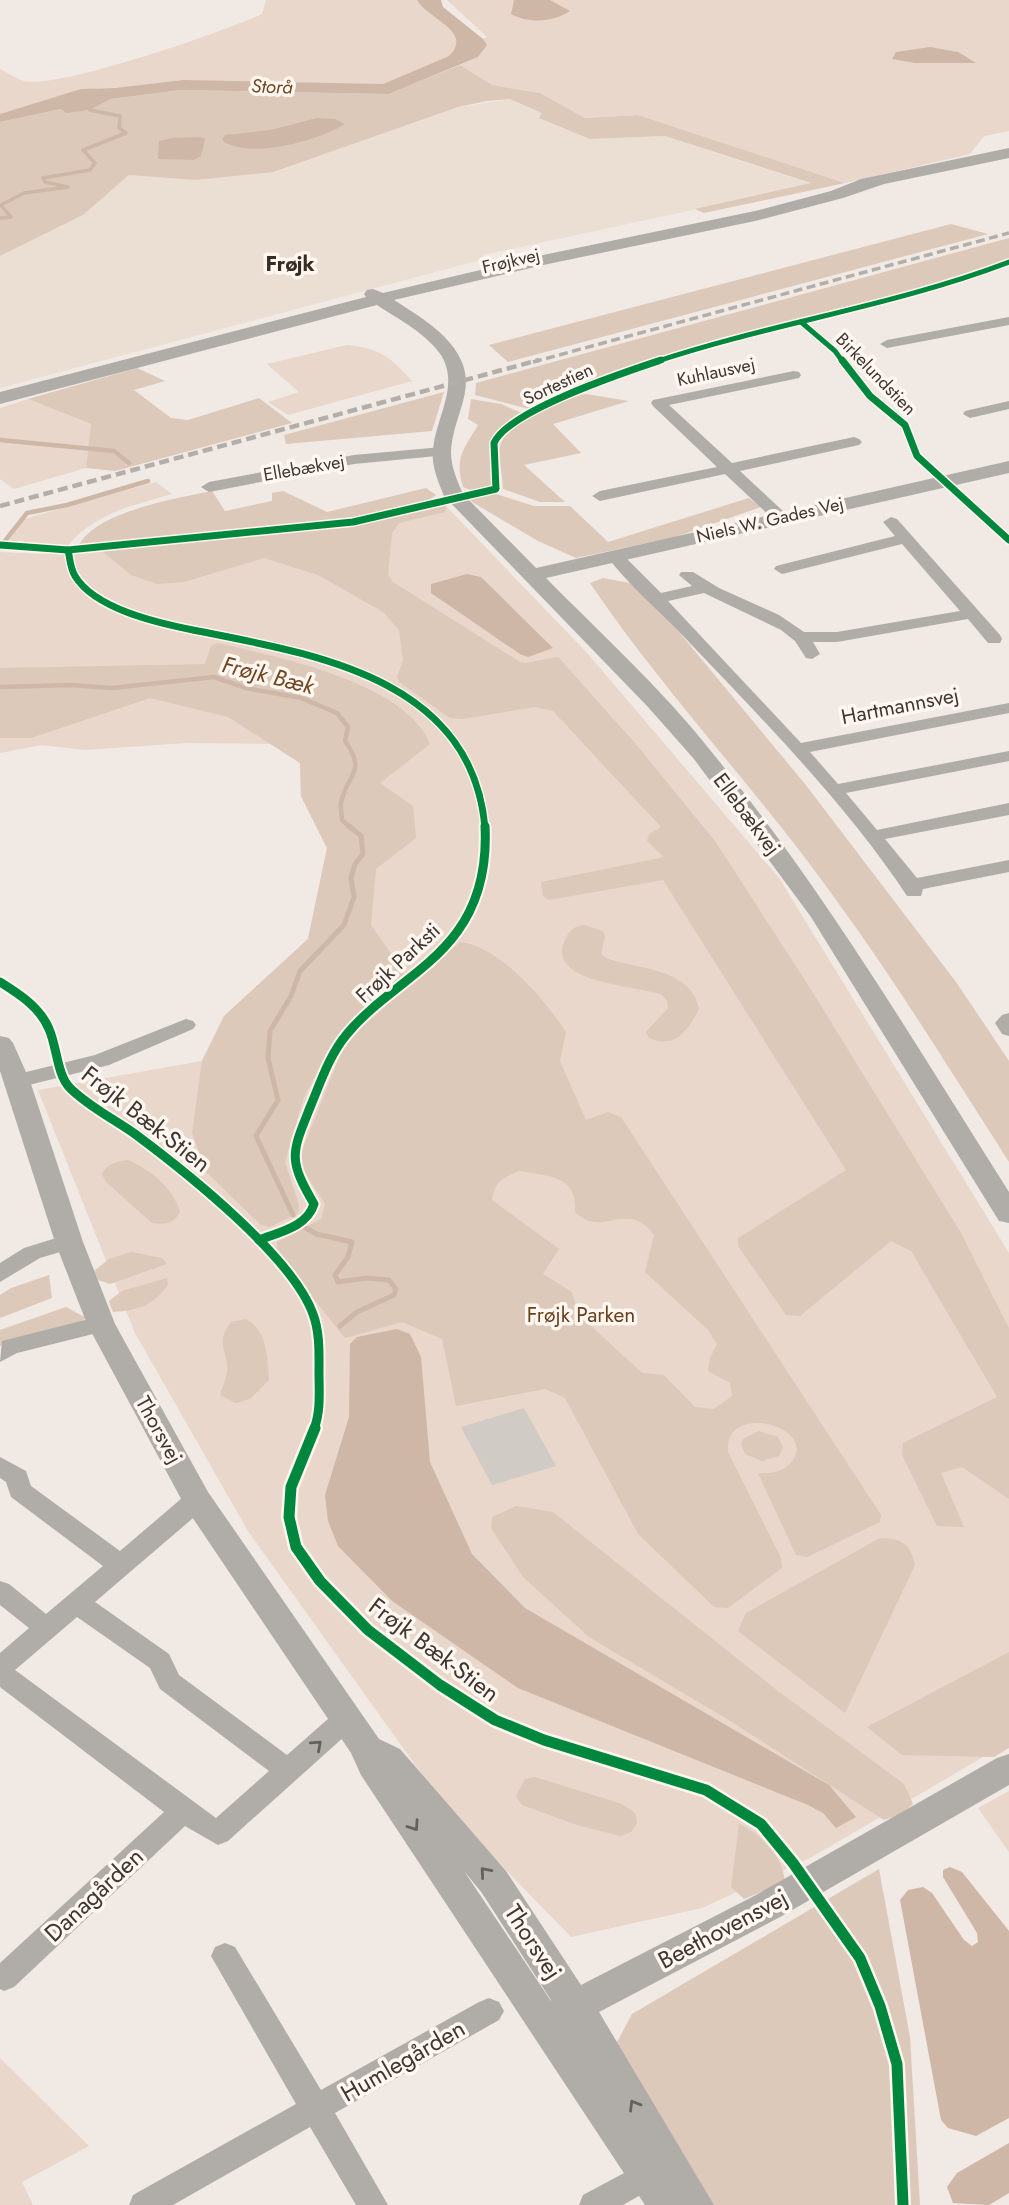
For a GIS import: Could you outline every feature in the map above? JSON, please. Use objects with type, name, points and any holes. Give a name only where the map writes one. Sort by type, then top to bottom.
[{"type":"street","name":"Frøjkvej","points":[[0,398],[191,342],[377,297],[776,209],[877,182],[1009,153]]},
{"type":"street","name":"Ellebækvej","points":[[377,297],[437,341],[450,355],[456,368],[458,382],[455,402],[445,432],[442,452],[444,475],[454,496],[656,702],[702,754],[822,915],[1009,1214]]},
{"type":"street","points":[[887,344],[1009,321]]},
{"type":"street","name":"Kuhlausvej","points":[[780,517],[658,403],[794,375]]},
{"type":"street","points":[[970,414],[1009,405]]},
{"type":"street","points":[[600,496],[854,442]]},
{"type":"street","name":"Ellebækvej","points":[[209,487],[298,468],[389,453],[442,452]]},
{"type":"street","name":"Niels W. Gades Vej","points":[[532,575],[1009,467]]},
{"type":"street","points":[[891,522],[969,614],[994,639]]},
{"type":"street","points":[[782,569],[904,539]]},
{"type":"street","points":[[614,555],[835,790],[913,888],[1009,866]]},
{"type":"street","points":[[687,575],[704,588],[734,599],[801,637],[812,654]]},
{"type":"street","points":[[658,599],[704,588]]},
{"type":"street","points":[[801,637],[837,637],[969,614]]},
{"type":"street","name":"Hartmannsvej","points":[[799,750],[1009,708]]},
{"type":"street","points":[[835,790],[1009,756]]},
{"type":"street","points":[[874,836],[1009,809]]},
{"type":"street","points":[[1009,1019],[1004,1023],[1009,1030]]},
{"type":"street","points":[[17,1081],[102,1060],[186,1025]]},
{"type":"street","name":"Thorsvej","points":[[0,1044],[5,1049],[17,1081],[69,1242],[101,1324],[197,1500],[366,1747],[388,1759],[494,1882],[560,2014],[661,2181]]},
{"type":"street","points":[[0,1273],[32,1253],[69,1242]]},
{"type":"street","points":[[0,1354],[10,1347],[101,1324]]},
{"type":"street","points":[[0,1466],[17,1477],[20,1491],[122,1566]]},
{"type":"street","points":[[197,1500],[122,1566],[45,1627],[0,1670],[183,1811],[218,1833],[346,1718]]},
{"type":"street","points":[[0,1591],[45,1627]]},
{"type":"street","points":[[77,1603],[160,1661],[169,1682],[288,1771]]},
{"type":"street","name":"Beethovensvej","points":[[560,2014],[768,1906],[1009,1768]]},
{"type":"street","name":"Danagården","points":[[4,1978],[183,1811]]},
{"type":"street","name":"Humlegården","points":[[225,1956],[373,2205]]},
{"type":"street","name":"Humlegården","points":[[144,2205],[489,2011]]},
{"type":"street","points":[[594,2205],[661,2181],[695,2205]]},
{"type":"shaded area","points":[[460,65],[492,85],[540,93],[585,118],[638,115],[845,183],[704,213],[695,209],[811,183],[665,136],[590,139],[539,118],[542,113],[510,99],[458,107],[273,172],[195,180],[129,175],[83,215],[0,256],[0,122],[61,109],[66,112],[90,110],[111,99],[181,90],[389,94]]},
{"type":"shaded area","points":[[511,99],[543,113],[539,117],[590,139],[665,136],[812,184],[484,255],[484,259],[0,388],[0,256],[83,215],[129,175],[195,180],[458,107]]},
{"type":"shaded area","points":[[951,224],[988,234],[508,362],[489,345]]},
{"type":"shaded area","points":[[1009,238],[1009,259],[892,297],[724,337],[610,373],[533,410],[475,395],[476,383]]},
{"type":"shaded area","points":[[137,368],[165,381],[134,390],[171,418],[188,420],[259,398],[292,423],[115,471],[86,468],[91,424],[28,399]]},
{"type":"shaded area","points":[[444,392],[432,431],[286,444],[284,435]]},
{"type":"shaded area","points":[[586,394],[629,401],[553,424],[581,453],[524,465],[565,502],[540,502],[503,489],[500,446],[504,437],[537,413]]},
{"type":"shaded area","points":[[471,399],[501,404],[524,414],[509,422],[494,436],[491,443],[492,485],[478,491],[463,487],[460,477],[462,454],[478,425],[468,419]]},
{"type":"shaded area","points":[[426,488],[436,495],[425,503],[347,519],[79,545],[88,533],[119,515],[159,502],[212,491],[225,511],[272,501],[272,493],[283,491],[327,512]]},
{"type":"shaded area","points":[[493,493],[534,506],[570,506],[608,542],[749,498],[761,507],[675,537],[576,558],[538,541],[472,502],[470,498]]},
{"type":"shaded area","points":[[447,504],[445,512],[399,523],[392,533],[388,575],[393,582],[520,662],[558,657],[635,743],[715,841],[810,988],[961,1233],[1009,1328],[1009,1499],[962,1467],[941,1473],[964,1527],[937,1526],[902,1455],[903,1443],[997,1397],[911,1251],[891,1241],[800,1316],[786,1315],[738,1246],[738,1238],[846,1170],[663,880],[549,900],[543,896],[541,882],[664,857],[647,841],[649,834],[661,827],[553,711],[535,707],[463,719],[450,718],[399,682],[397,677],[403,660],[399,630],[383,612],[318,575],[264,558],[184,582],[157,584],[131,575],[102,551],[359,524]]},
{"type":"shaded area","points":[[603,578],[630,583],[664,614],[805,784],[956,982],[1009,1061],[1009,1162],[902,995],[834,897],[649,663],[590,583]]},
{"type":"shaded area","points":[[218,643],[305,665],[368,688],[395,704],[416,722],[430,744],[380,783],[413,806],[416,838],[376,869],[371,925],[404,972],[402,979],[343,1030],[331,1046],[304,1097],[285,1162],[299,1205],[298,1213],[270,1227],[261,1225],[205,1171],[192,1133],[202,1061],[224,1016],[308,939],[327,848],[301,796],[300,763],[228,717],[150,698],[31,738],[0,738],[0,668],[205,664],[211,646]]},
{"type":"shaded area","points":[[584,925],[603,931],[605,936],[601,954],[606,958],[662,972],[686,985],[694,995],[699,1009],[680,1036],[673,1040],[658,1041],[649,1038],[646,1032],[668,1008],[662,995],[595,980],[578,973],[567,964],[562,952],[567,936],[574,928]]},
{"type":"shaded area","points":[[460,942],[490,953],[520,976],[566,1032],[560,1061],[586,1120],[608,1112],[621,1117],[881,1515],[880,1522],[807,1557],[796,1555],[758,1473],[782,1470],[793,1460],[797,1448],[792,1437],[781,1429],[752,1423],[739,1427],[730,1437],[728,1452],[781,1558],[782,1568],[728,1608],[714,1607],[638,1534],[565,1398],[545,1389],[456,1406],[442,1339],[402,1322],[345,1338],[277,1253],[277,1242],[321,1219],[325,1204],[300,1165],[300,1156],[342,1050],[364,1025]],"holes":[[[520,1171],[551,1177],[567,1185],[575,1200],[575,1212],[585,1220],[634,1220],[654,1235],[645,1272],[708,1330],[717,1344],[710,1358],[708,1371],[730,1383],[732,1396],[714,1409],[695,1407],[664,1375],[642,1373],[578,1314],[572,1292],[543,1274],[559,1249],[492,1200],[497,1184]]]},
{"type":"shaded area","points":[[128,1160],[153,1174],[167,1188],[180,1212],[174,1219],[165,1224],[152,1223],[106,1182],[102,1174],[107,1167]]},
{"type":"shaded area","points":[[131,1252],[162,1258],[167,1264],[110,1284],[98,1280],[94,1271],[109,1259]]},
{"type":"shaded area","points":[[49,1275],[52,1298],[0,1318],[0,1295],[11,1288]]},
{"type":"shaded area","points":[[167,1278],[168,1285],[150,1302],[138,1308],[113,1312],[109,1301],[122,1291]]},
{"type":"shaded area","points":[[66,1307],[86,1318],[78,1324],[0,1346],[0,1330]]},
{"type":"shaded area","points":[[246,1319],[259,1331],[262,1338],[267,1354],[269,1380],[250,1399],[236,1403],[220,1395],[227,1372],[223,1336],[231,1322]]},
{"type":"shaded area","points":[[759,1431],[778,1437],[783,1447],[779,1456],[762,1461],[745,1454],[741,1444],[743,1439]]},
{"type":"shaded area","points":[[516,1506],[553,1512],[778,1691],[904,1784],[913,1804],[901,1814],[884,1820],[727,1719],[589,1637],[523,1577],[491,1528],[492,1517]]},
{"type":"shaded area","points":[[880,1538],[894,1539],[908,1547],[915,1565],[845,1713],[738,1631],[746,1613]]},
{"type":"shaded area","points":[[1009,1652],[1009,1748],[994,1757],[902,1755],[867,1727]]},
{"type":"shaded area","points":[[535,1777],[622,1804],[635,1813],[637,1823],[631,1832],[621,1836],[577,1825],[522,1805],[516,1796],[525,1779]]},
{"type":"shaded area","points":[[739,1824],[770,1847],[780,1864],[785,1882],[744,1899],[731,1887]]},
{"type":"shaded area","points":[[879,1869],[910,2037],[920,2205],[711,2205],[616,2044],[632,2014]]},
{"type":"green space","points":[[266,0],[417,0],[453,33],[457,40],[456,47],[450,56],[383,84],[98,88],[0,114],[0,69],[24,81],[43,81],[105,68],[180,45],[262,14]]},
{"type":"green space","points":[[447,0],[1009,0],[1009,131],[984,136],[970,154],[845,183],[638,115],[585,118],[540,93],[492,85],[460,65],[478,57],[486,45],[483,39],[487,37]]},
{"type":"green space","points":[[347,345],[384,355],[412,381],[288,415],[268,402],[299,392],[267,364]]},
{"type":"green space","points":[[28,399],[91,424],[86,468],[14,489],[0,479],[0,408]]},
{"type":"green space","points":[[156,482],[172,494],[101,518],[77,535],[66,547],[7,543],[24,519]]},
{"type":"green space","name":"Frøjk Parken","points":[[445,505],[588,654],[779,878],[1009,1253],[1009,1742],[810,1858],[702,1908],[571,1937],[446,1808],[248,1531],[135,1333],[38,1090],[202,1061],[224,1016],[308,939],[327,848],[301,796],[300,763],[274,744],[186,743],[85,750],[41,745],[0,753],[0,552],[39,554],[119,551],[357,526]]},
{"type":"green space","points":[[1009,1791],[1009,1852],[978,1808]]},
{"type":"green space","points":[[0,2058],[89,2146],[22,2182],[33,2205],[0,2205]]},
{"type":"water","name":"Storå","points":[[417,0],[441,0],[443,7],[483,39],[487,45],[478,57],[389,94],[181,90],[111,99],[90,110],[66,113],[61,109],[0,122],[0,114],[81,89],[184,80],[383,84],[449,56],[455,47],[453,33]]},
{"type":"water","points":[[514,0],[550,0],[570,11],[549,19],[526,19],[511,14]]},
{"type":"water","points":[[930,47],[958,52],[976,63],[915,63],[892,59],[896,52]]},
{"type":"water","points":[[317,118],[335,119],[345,124],[319,136],[284,146],[249,149],[222,140],[225,135],[271,130]]},
{"type":"water","points":[[200,137],[205,139],[201,156],[194,160],[158,159],[159,141]]},
{"type":"water","points":[[467,574],[481,577],[553,648],[528,657],[520,654],[431,593],[431,584]]},
{"type":"water","points":[[397,1329],[410,1334],[421,1357],[430,1462],[472,1554],[525,1608],[829,1785],[856,1817],[836,1828],[823,1813],[808,1805],[518,1688],[392,1601],[338,1546],[328,1521],[325,1495],[349,1417],[350,1344],[357,1337]]},
{"type":"water","points":[[950,1867],[962,1872],[1009,1931],[1009,2118],[976,2136],[948,2128],[941,2120],[900,1900],[908,1890],[923,1887],[932,1893],[964,1940],[972,1946],[978,1942],[977,1933],[943,1877],[943,1870]]},
{"type":"water","points":[[1009,2143],[1009,2193],[989,2205],[953,2203],[947,2187],[957,2173]]},
{"type":"building","points":[[524,1408],[556,1466],[492,1485],[461,1427]]},
{"type":"waterway","name":"Frøjk Bæk","points":[[0,218],[11,217],[1,205],[24,193],[68,187],[45,182],[43,178],[90,170],[95,163],[83,150],[126,133],[119,128],[120,116],[90,110],[86,104]]},
{"type":"waterway","name":"Frøjk Bæk","points":[[0,440],[114,451],[129,463]]},
{"type":"waterway","name":"Frøjk Bæk","points":[[0,547],[27,513],[67,505],[148,481]]},
{"type":"waterway","name":"Frøjk Bæk","points":[[0,687],[70,685],[112,688],[214,677],[246,688],[301,698],[337,713],[348,727],[345,741],[352,752],[355,767],[341,807],[342,820],[351,828]]},
{"type":"waterway","name":"Frøjk Bæk","points":[[293,1215],[256,1136],[278,1100],[268,1058],[270,1031],[291,996],[300,971],[344,925],[354,897],[351,878],[355,864],[363,854],[361,836],[349,826]]},
{"type":"waterway","name":"Frøjk Bæk","points":[[306,1228],[316,1234],[352,1242],[348,1257],[335,1275],[338,1282],[367,1278],[389,1280],[396,1289],[394,1295],[357,1312],[340,1326]]},
{"type":"railway","points":[[533,362],[1009,233]]},
{"type":"railway","points":[[0,506],[539,360]]},
{"type":"cycle path","name":"Sortestien","points":[[0,545],[68,550],[353,522],[496,489],[493,449],[497,437],[520,418],[571,394],[699,348],[914,294],[1009,262]]},
{"type":"cycle path","name":"Birkelundstien","points":[[801,322],[835,351],[870,396],[905,425],[917,456],[1009,540]]},
{"type":"cycle path","name":"Frøjk Parksti","points":[[68,550],[72,570],[77,579],[89,591],[119,609],[170,625],[257,643],[321,660],[381,681],[407,694],[427,709],[450,736],[467,765],[479,795],[485,825],[485,856],[479,888],[470,912],[441,951],[367,1014],[341,1041],[320,1083],[294,1150],[297,1174],[314,1204],[312,1211],[300,1223],[259,1240]]},
{"type":"cycle path","name":"Frøjk Bæk-Stien","points":[[0,982],[26,999],[42,1017],[49,1028],[66,1084],[78,1096],[135,1134],[218,1201],[259,1240],[290,1275],[313,1313],[319,1341],[319,1417],[291,1487],[289,1517],[296,1547],[320,1581],[368,1630],[440,1685],[495,1720],[544,1740],[706,1790],[761,1824],[793,1863],[860,1958],[880,2006],[897,2064],[903,2205]]},
{"type":"district","name":"Frøjk","points":[[290,264]]}]
